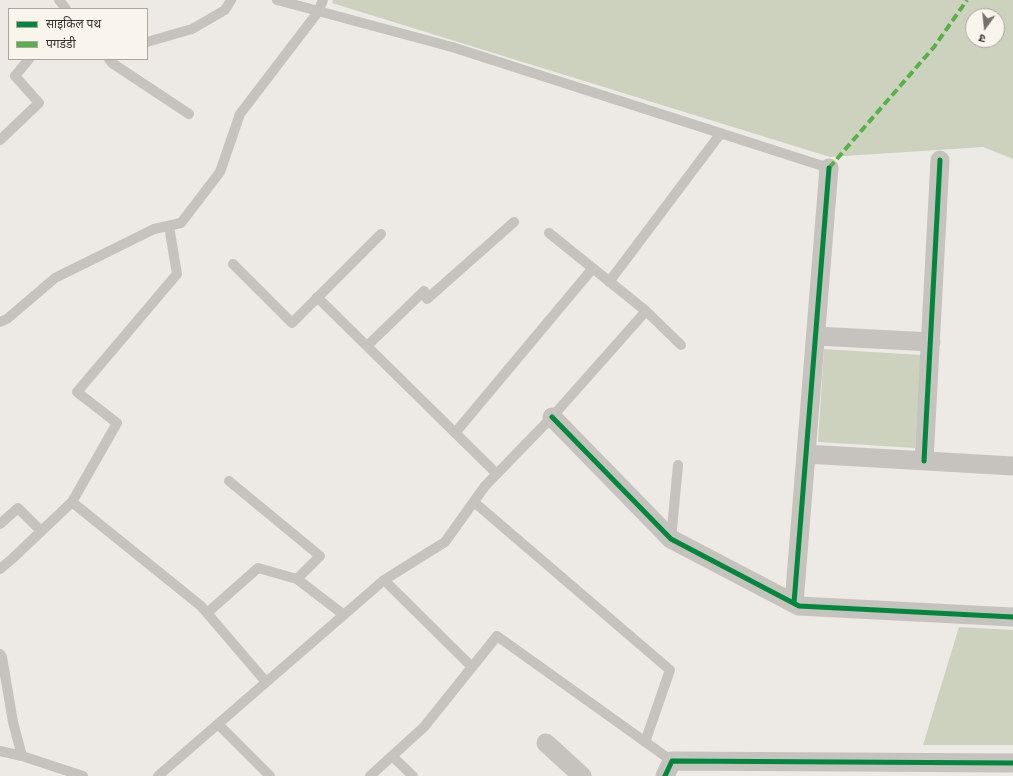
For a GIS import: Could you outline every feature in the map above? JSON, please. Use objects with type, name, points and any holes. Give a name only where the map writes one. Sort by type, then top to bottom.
[{"type":"street","points":[[924,461],[940,160]]},
{"type":"street","points":[[794,603],[829,168]]},
{"type":"street","points":[[816,336],[930,342]]},
{"type":"street","points":[[552,417],[670,539],[799,606],[1013,617]]},
{"type":"street","points":[[806,454],[1013,466]]},
{"type":"street","points":[[546,743],[582,776]]},
{"type":"street","points":[[669,769],[827,769],[1013,763]]},
{"type":"lane","points":[[59,0],[65,8]]},
{"type":"lane","points":[[148,42],[192,28],[225,10],[231,0]]},
{"type":"lane","points":[[277,0],[452,47],[829,168]]},
{"type":"lane","points":[[0,322],[7,319],[55,278],[154,228],[181,223],[220,172],[240,114],[318,12],[323,0]]},
{"type":"lane","points":[[0,140],[39,103],[15,76],[28,60]]},
{"type":"lane","points":[[113,60],[189,114]]},
{"type":"lane","points":[[609,282],[721,133]]},
{"type":"lane","points":[[367,346],[424,291],[427,299],[514,222]]},
{"type":"lane","points":[[0,569],[72,502],[117,423],[77,392],[178,274],[169,226]]},
{"type":"lane","points":[[549,233],[646,312],[682,345]]},
{"type":"lane","points":[[233,264],[292,323],[381,234]]},
{"type":"lane","points":[[455,433],[593,268]]},
{"type":"lane","points":[[317,297],[497,474]]},
{"type":"lane","points":[[158,776],[384,580],[445,542],[485,486],[552,417],[646,312]]},
{"type":"lane","points":[[670,539],[678,465]]},
{"type":"lane","points":[[229,481],[320,556],[296,578]]},
{"type":"lane","points":[[72,502],[201,606],[266,682]]},
{"type":"lane","points":[[474,502],[670,670],[645,742]]},
{"type":"lane","points":[[0,524],[18,508],[41,531]]},
{"type":"lane","points":[[207,613],[258,568],[296,578],[344,615]]},
{"type":"lane","points":[[384,580],[472,667]]},
{"type":"lane","points":[[370,776],[424,727],[497,636],[645,742],[669,769]]},
{"type":"lane","points":[[0,654],[2,657],[13,722],[22,756]]},
{"type":"lane","points":[[218,724],[270,776]]},
{"type":"lane","points":[[0,752],[22,756],[83,776]]},
{"type":"lane","points":[[392,756],[413,776]]},
{"type":"green space","points":[[333,0],[1013,0],[1013,159],[983,147],[830,157],[332,3]]},
{"type":"green space","points":[[824,349],[921,355],[915,448],[818,442]]},
{"type":"green space","points":[[959,627],[1013,630],[1013,745],[923,745]]},
{"type":"marked path","points":[[829,168],[934,47],[967,0]]},
{"type":"cycle path","points":[[924,461],[940,160]]},
{"type":"cycle path","points":[[794,603],[829,168]]},
{"type":"cycle path","points":[[552,417],[671,539],[799,606],[1013,617]]},
{"type":"cycle path","points":[[665,776],[672,761],[1013,763]]}]
